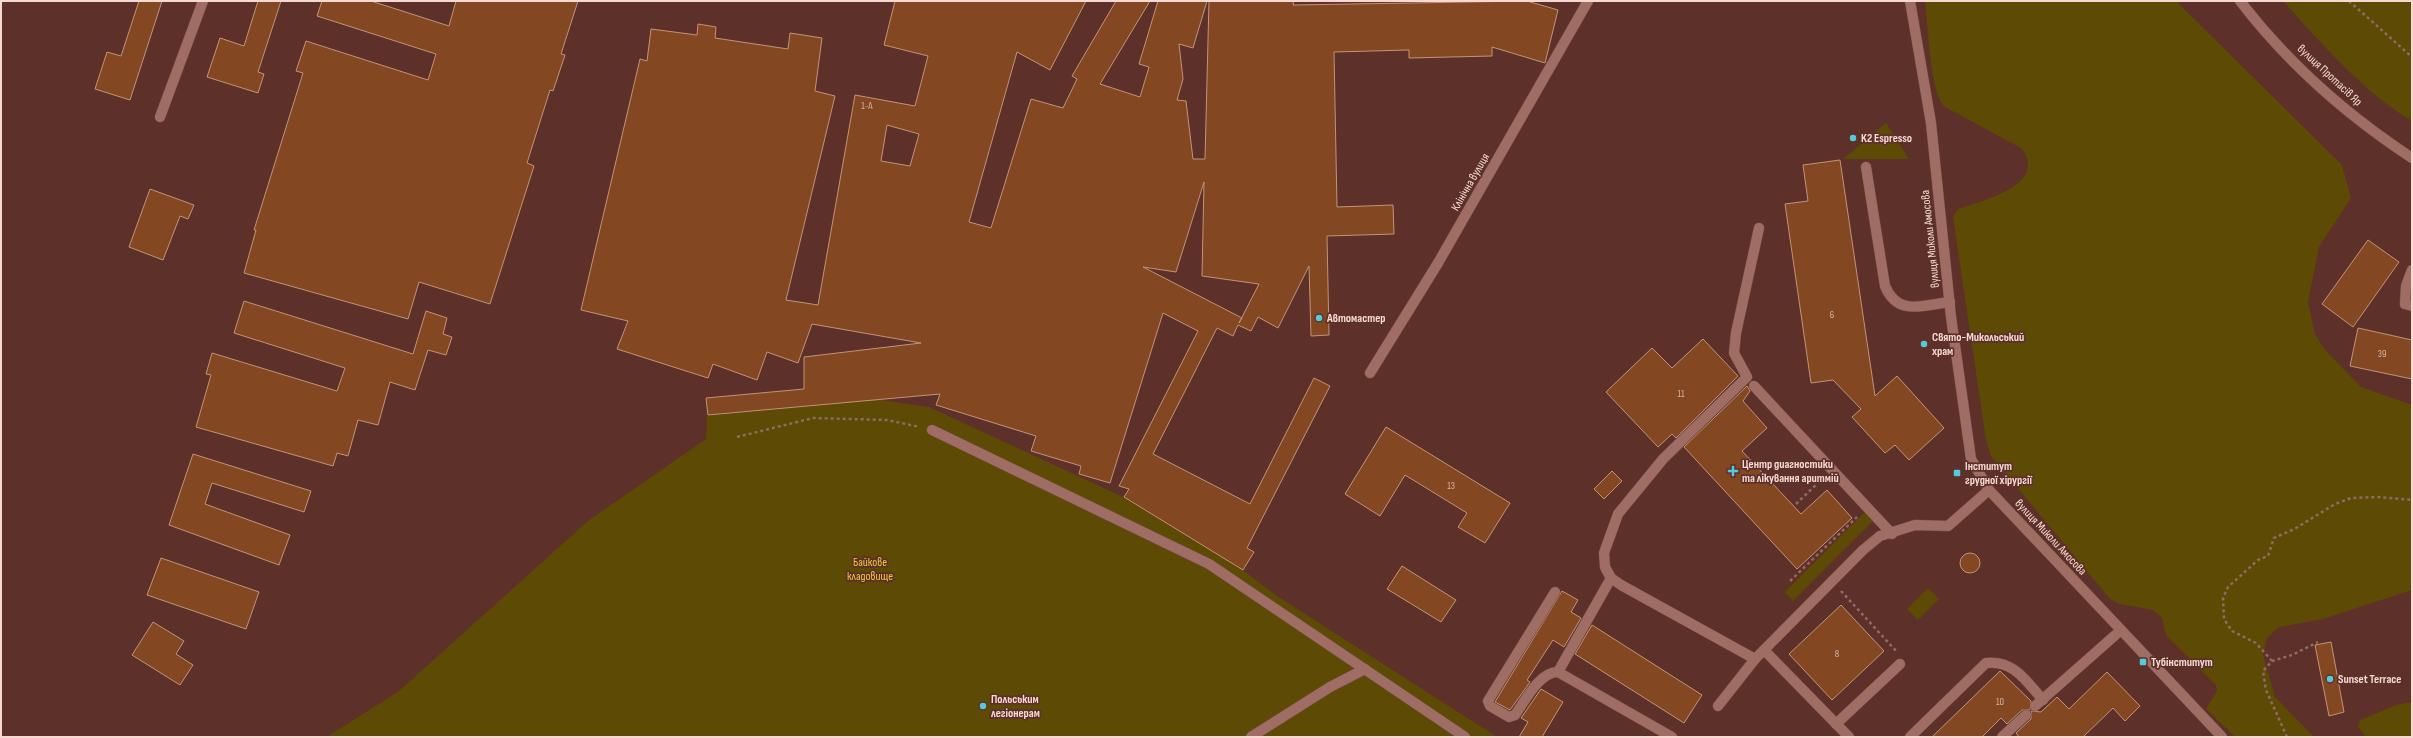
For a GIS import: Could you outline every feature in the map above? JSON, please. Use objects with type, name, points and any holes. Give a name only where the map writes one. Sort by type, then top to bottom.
[{"type":"street","points":[[160,117],[203,1]]},
{"type":"street","name":"Клінічна вулиця","points":[[1370,373],[1438,263],[1588,1]]},
{"type":"street","name":"вулиця Миколи Амосова","points":[[1910,1],[1931,123],[1950,302],[1971,459],[1989,490],[2222,737]]},
{"type":"street","name":"вулиця Протасів Яр","points":[[2240,1],[2252,17],[2308,74],[2351,113],[2412,158]]},
{"type":"street","points":[[1866,167],[1885,286],[1890,297],[1898,304],[1907,307],[1950,302]]},
{"type":"street","points":[[1755,660],[1611,578],[1604,568],[1604,553],[1618,514],[1663,459],[1747,377],[1734,352],[1736,333],[1759,228]]},
{"type":"street","points":[[2412,270],[2406,286],[2405,304],[2412,306]]},
{"type":"street","points":[[1754,386],[1892,534]]},
{"type":"street","points":[[932,430],[1209,564],[1465,737]]},
{"type":"street","points":[[1718,706],[1764,650],[1831,581],[1880,536],[1892,534],[1915,525],[1948,526],[1989,490]]},
{"type":"street","points":[[1558,672],[1611,578]]},
{"type":"street","points":[[1555,592],[1488,701],[1490,706],[1509,717],[1515,715],[1543,678],[1550,672],[1558,672],[1672,737]]},
{"type":"street","points":[[1910,737],[1986,663],[1998,662],[2010,666],[2039,703],[2121,630]]},
{"type":"street","points":[[1764,650],[1849,737]]},
{"type":"street","points":[[1836,724],[1900,664]]},
{"type":"street","points":[[1251,737],[1330,687],[1365,669]]},
{"type":"street","points":[[2002,737],[2026,715]]},
{"type":"path","points":[[2349,1],[2412,57]]},
{"type":"path","points":[[736,437],[813,418],[887,420],[932,430]]},
{"type":"path","points":[[1796,504],[1825,475]]},
{"type":"path","points":[[2272,661],[2256,643],[2232,631],[2224,618],[2223,598],[2228,587],[2258,560],[2268,556],[2274,538],[2296,528],[2335,504],[2351,498],[2412,500]]},
{"type":"path","points":[[1790,581],[1867,506]]},
{"type":"path","points":[[1831,581],[1902,656],[1900,664]]},
{"type":"path","points":[[2287,737],[2264,681],[2264,671],[2272,661],[2292,655],[2318,642]]},
{"type":"green space","points":[[1925,1],[2176,1],[2342,165],[2351,198],[2319,247],[2308,302],[2315,334],[2325,350],[2361,387],[2412,405],[2412,590],[2323,619],[2279,627],[2267,638],[2263,655],[2275,697],[2314,737],[2235,737],[2206,709],[2217,691],[2216,685],[2166,635],[2162,618],[2153,610],[2120,604],[2110,599],[1991,456],[1986,440],[1953,217],[1958,209],[1996,196],[2020,181],[2027,172],[2028,161],[2021,148],[1945,107],[1936,88],[1933,74],[1930,58]]},
{"type":"green space","points":[[2283,1],[2412,1],[2412,121],[2377,96],[2343,66]]},
{"type":"green space","points":[[1886,123],[1909,159],[1843,159]]},
{"type":"green space","name":"Байкове кладовище","points":[[874,399],[929,407],[1123,497],[1244,571],[1277,596],[1497,737],[327,737],[399,691],[588,521],[706,439],[707,416]]},
{"type":"green space","points":[[1868,509],[1876,518],[1793,601],[1785,592]]},
{"type":"green space","points":[[1928,588],[1939,599],[1918,620],[1907,609]]},
{"type":"green space","points":[[2412,702],[2412,737],[2366,737],[2358,727],[2360,720],[2396,705]]},
{"type":"building","points":[[139,1],[162,1],[130,100],[95,89],[107,52],[121,56]]},
{"type":"building","points":[[258,1],[281,1],[258,72],[264,74],[258,93],[207,77],[220,38],[244,46]]},
{"type":"building","points":[[322,1],[371,1],[449,26],[456,1],[578,1],[561,54],[565,55],[553,91],[550,90],[527,163],[534,166],[490,304],[419,282],[408,319],[244,273],[256,230],[254,230],[303,73],[296,71],[306,41],[428,80],[436,54],[317,16]]},
{"type":"building","points":[[895,1],[1086,1],[1050,70],[1017,52],[969,222],[991,228],[1031,99],[1063,108],[1077,79],[1072,76],[1116,1],[1150,1],[1100,84],[1140,97],[1149,67],[1139,64],[1158,1],[1207,1],[1193,48],[1179,44],[1183,79],[1177,100],[1186,101],[1193,159],[1205,159],[1209,1],[1294,1],[1293,5],[1527,1],[1558,10],[1545,63],[1492,47],[1492,56],[1409,58],[1409,50],[1334,52],[1337,207],[1393,205],[1394,234],[1327,236],[1329,335],[1311,336],[1309,266],[1278,328],[1258,317],[1251,331],[1238,325],[1233,336],[1217,328],[1153,454],[1250,504],[1314,378],[1330,386],[1247,548],[1254,552],[1243,570],[1124,497],[1129,489],[1119,486],[1198,331],[1163,313],[1110,483],[1079,474],[1081,466],[1031,451],[1036,436],[936,405],[940,394],[708,415],[706,398],[804,389],[804,357],[921,343],[812,324],[798,363],[767,352],[757,380],[713,364],[708,378],[617,349],[628,321],[581,310],[640,59],[647,61],[651,29],[697,35],[698,24],[716,27],[715,38],[788,49],[790,33],[822,38],[815,91],[835,96],[786,300],[818,305],[855,95],[915,106],[928,56],[884,45]],"holes":[[[887,125],[919,134],[910,166],[881,161]],[[1204,182],[1202,276],[1259,284],[1242,318],[1143,267],[1176,272]]]},
{"type":"building","points":[[1840,160],[1875,396],[1897,376],[1944,428],[1909,460],[1895,445],[1885,453],[1852,417],[1861,409],[1833,380],[1811,383],[1785,204],[1808,201],[1803,165]]},
{"type":"building","points":[[150,189],[194,205],[188,219],[180,216],[163,260],[129,247]]},
{"type":"building","points":[[2368,240],[2399,262],[2353,327],[2322,304]]},
{"type":"building","points":[[244,301],[413,354],[426,311],[447,318],[443,334],[452,337],[446,355],[428,350],[415,390],[390,382],[378,425],[358,420],[348,456],[337,453],[333,466],[196,427],[211,375],[206,374],[212,353],[337,391],[345,368],[234,333]]},
{"type":"building","points":[[2358,328],[2412,340],[2412,379],[2350,366]]},
{"type":"building","points":[[1703,339],[1738,376],[1676,438],[1672,434],[1658,447],[1606,392],[1652,348],[1672,368]]},
{"type":"building","name":"Центр диагностики та лікування аритмій","points":[[1747,386],[1750,391],[1743,401],[1767,428],[1742,451],[1801,514],[1827,490],[1852,518],[1797,569],[1684,447]]},
{"type":"building","points":[[1386,427],[1510,503],[1485,543],[1458,527],[1467,513],[1405,475],[1380,516],[1345,494]]},
{"type":"building","points":[[193,454],[311,491],[304,512],[212,483],[205,504],[290,535],[279,565],[169,525]]},
{"type":"building","points":[[1612,471],[1622,481],[1604,499],[1594,489]]},
{"type":"building","points":[[1970,553],[1977,556],[1980,563],[1977,570],[1970,573],[1963,570],[1960,563],[1963,556]]},
{"type":"building","points":[[161,558],[259,592],[246,629],[147,595]]},
{"type":"building","points":[[1402,566],[1456,600],[1441,622],[1387,589]]},
{"type":"building","points":[[1562,591],[1578,600],[1571,612],[1581,618],[1564,647],[1553,640],[1527,680],[1530,682],[1510,710],[1495,702]]},
{"type":"building","points":[[1841,605],[1884,651],[1832,700],[1789,654]]},
{"type":"building","points":[[153,622],[184,641],[176,654],[193,665],[180,685],[132,655]]},
{"type":"building","points":[[1592,625],[1702,695],[1684,723],[1575,654]]},
{"type":"building","name":"Sunset Terrace","points":[[2331,642],[2344,712],[2329,716],[2315,645]]},
{"type":"building","points":[[2000,671],[2031,701],[2030,710],[2022,710],[2007,724],[2001,718],[1982,737],[1932,737]]},
{"type":"building","points":[[2107,672],[2140,706],[2125,721],[2113,708],[2083,737],[2019,737],[2016,733],[2031,719],[2031,711],[2041,712],[2057,697],[2069,709]]},
{"type":"building","points":[[1541,689],[1563,702],[1542,737],[1519,737],[1528,722],[1521,718]]},
{"type":"place","name":"K2 Espresso","points":[[1853,138]]},
{"type":"place","name":"Автомастер","points":[[1319,318]]},
{"type":"place","name":"Свято-Микольський храм","points":[[1924,344]]},
{"type":"place","name":"Центр диагностики та лікування аритмій","points":[[1733,471]]},
{"type":"place","name":"Інститут грудної хірургії","points":[[1957,473]]},
{"type":"place","name":"Тубінститут","points":[[2143,662]]},
{"type":"place","name":"Sunset Terrace","points":[[2330,679]]},
{"type":"place","name":"Польським легіонерам","points":[[983,706]]}]
